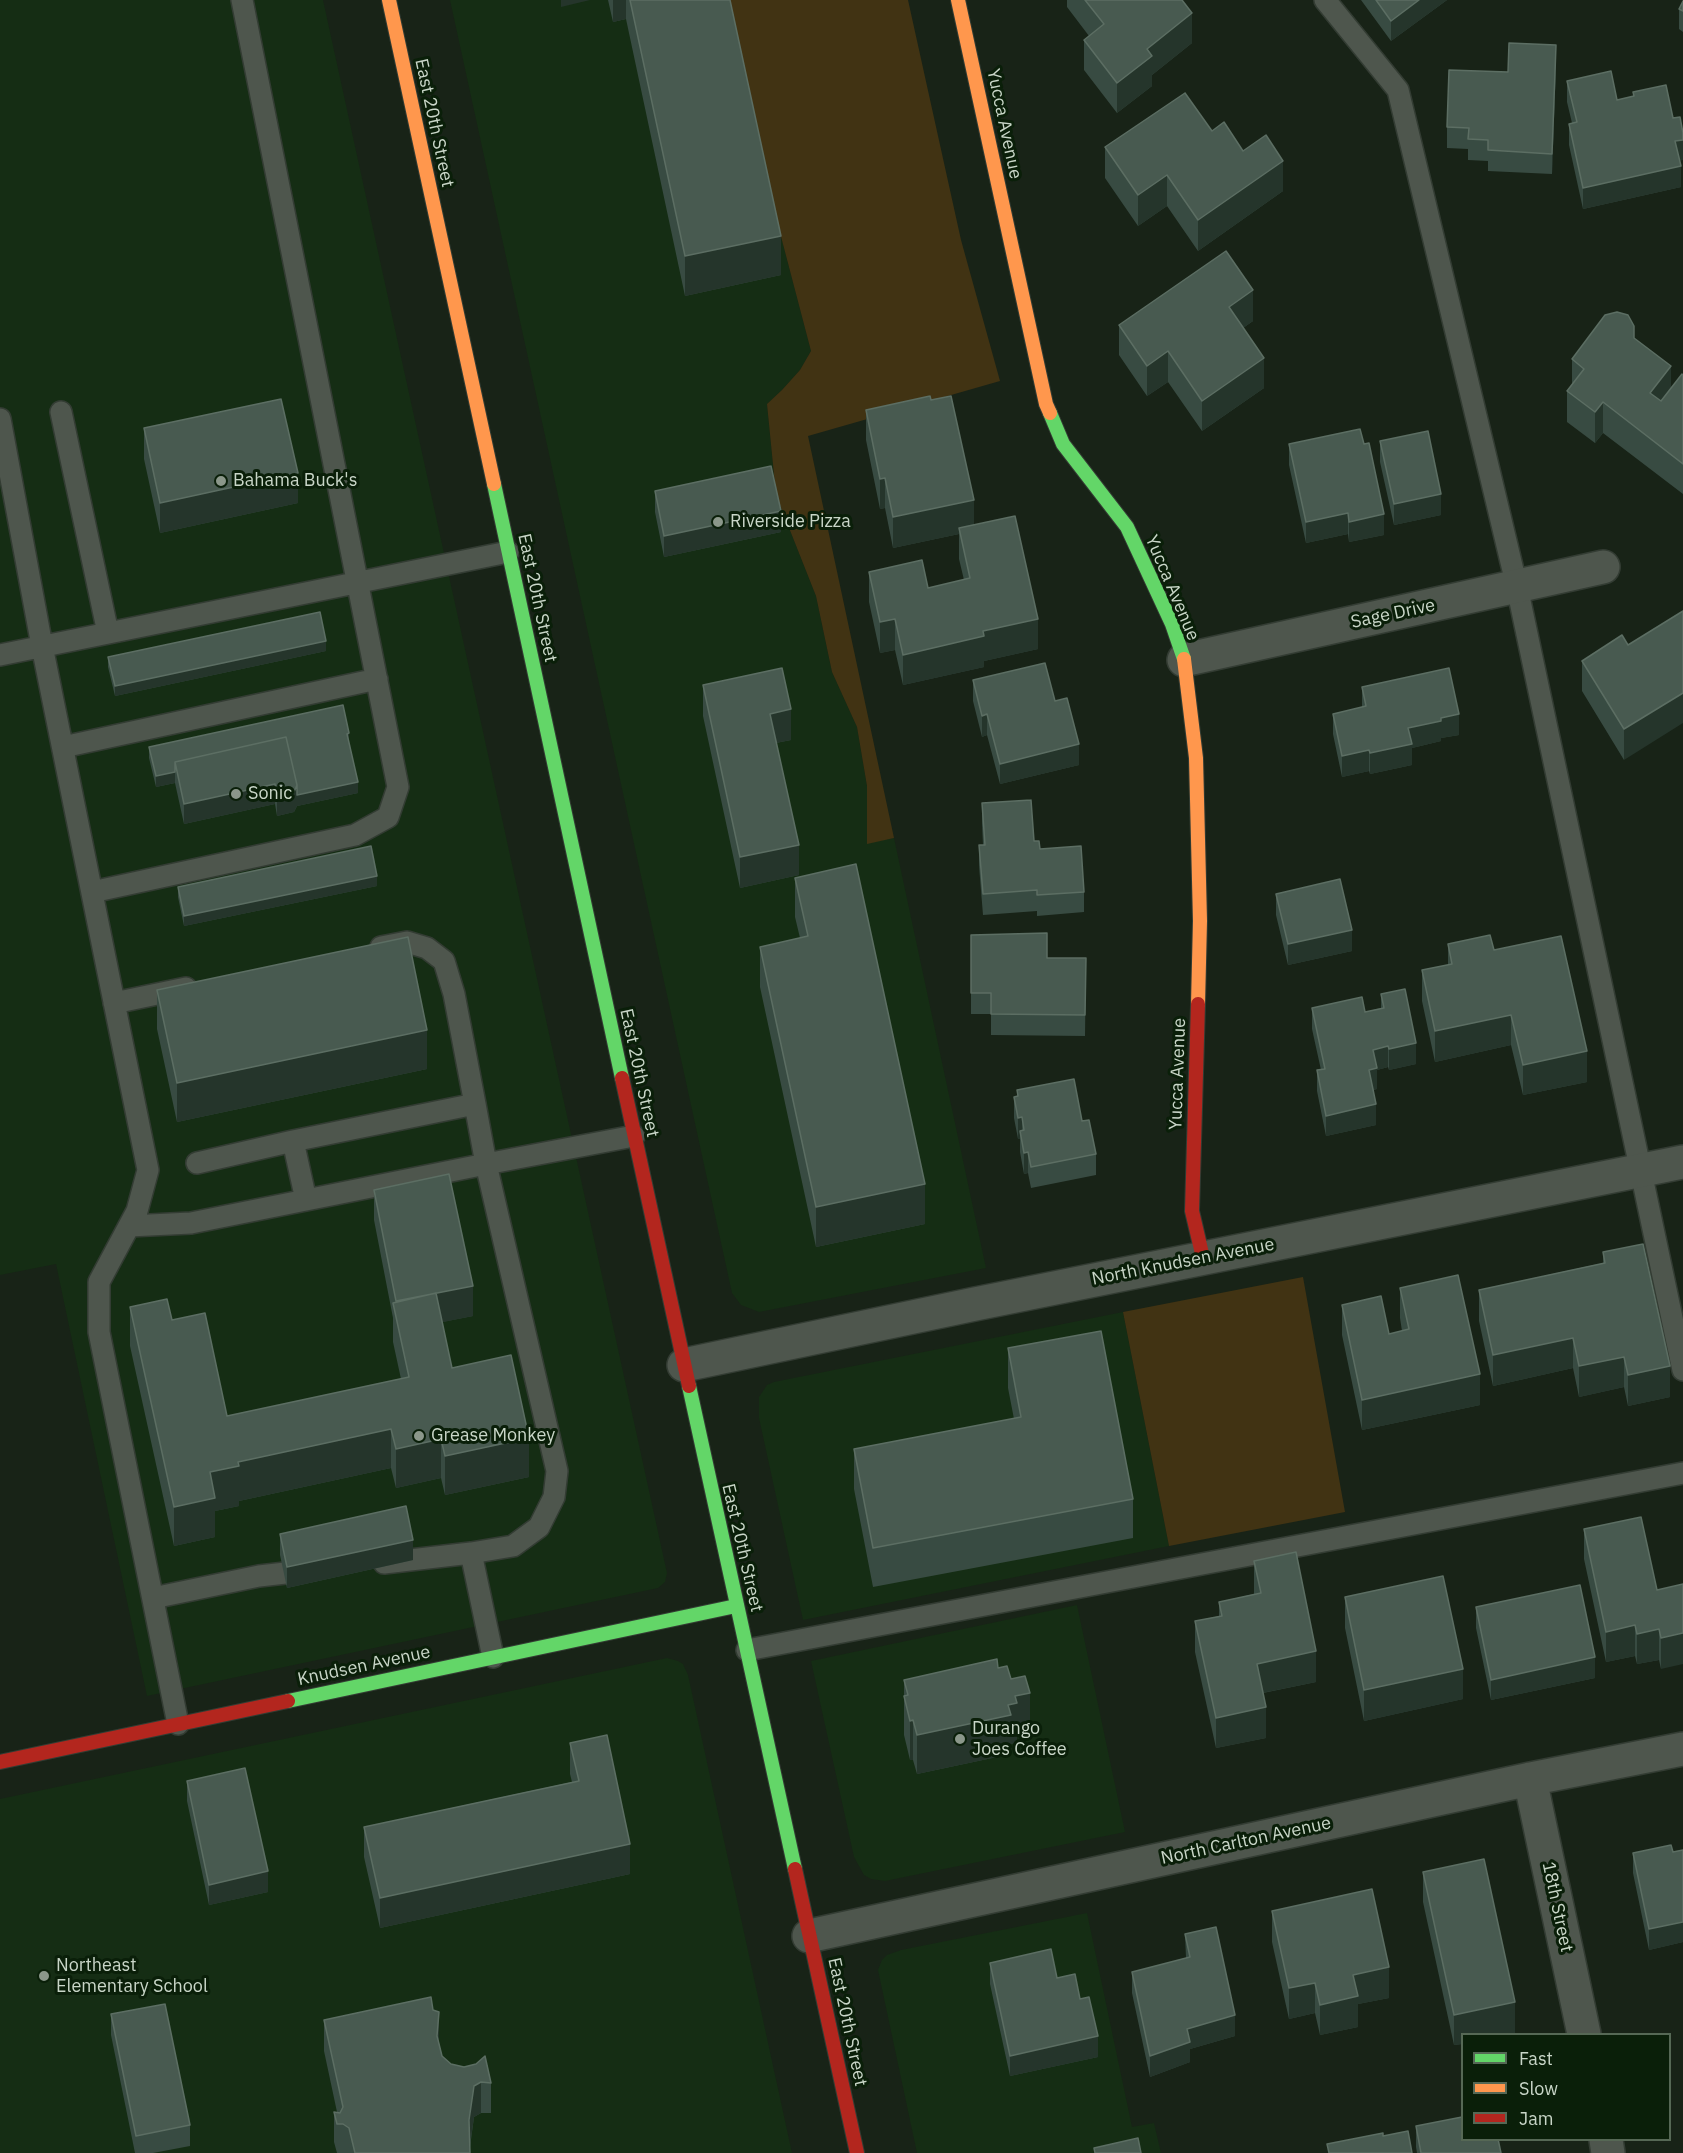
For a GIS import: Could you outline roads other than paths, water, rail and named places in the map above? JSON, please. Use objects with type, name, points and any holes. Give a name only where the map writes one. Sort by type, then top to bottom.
[{"type":"main road","name":"East 20th Street","points":[[389,0],[634,1136],[857,2153]]},
{"type":"main road","name":"Yucca Avenue","points":[[958,0],[1046,404],[1063,444],[1127,527],[1172,624],[1184,660],[1196,758],[1200,921],[1192,1211],[1203,1258]]},
{"type":"main road","name":"Knudsen Avenue","points":[[0,1762],[736,1605]]},
{"type":"street","name":"Sage Drive","points":[[1184,660],[1603,567]]},
{"type":"street","name":"North Knudsen Avenue","points":[[684,1365],[1683,1162]]},
{"type":"street","name":"North Carlton Avenue","points":[[810,1936],[1530,1779],[1683,1749]]},
{"type":"street","name":"18th Street","points":[[1530,1779],[1584,2033]]},
{"type":"lane","points":[[92,892],[355,835],[388,817],[398,787],[242,0]]},
{"type":"lane","points":[[1324,0],[1398,90],[1517,587],[1683,1370]]},
{"type":"lane","points":[[61,412],[108,633]]},
{"type":"lane","points":[[0,419],[42,646],[148,1170],[137,1211],[99,1282],[99,1332],[178,1724]]},
{"type":"lane","points":[[0,655],[508,552]]},
{"type":"lane","points":[[63,747],[377,679]]},
{"type":"lane","points":[[360,951],[406,942],[427,948],[444,961],[454,994],[486,1164],[557,1471],[554,1497],[539,1527],[513,1546],[471,1553],[365,1564]]},
{"type":"lane","points":[[114,1003],[207,983]]},
{"type":"lane","points":[[197,1163],[476,1104]]},
{"type":"lane","points":[[129,1226],[191,1223],[634,1136]]},
{"type":"lane","points":[[293,1141],[306,1200]]},
{"type":"lane","points":[[747,1650],[1683,1473]]},
{"type":"lane","points":[[471,1553],[493,1657]]},
{"type":"lane","points":[[153,1598],[259,1576],[330,1568]]},
{"type":"place","name":"Bahama Buck's","points":[[221,481]]},
{"type":"place","name":"Riverside Pizza","points":[[718,522]]},
{"type":"place","name":"Sonic","points":[[236,794]]},
{"type":"place","name":"Grease Monkey","points":[[419,1436]]},
{"type":"place","name":"Durango Joes Coffee","points":[[960,1739]]},
{"type":"place","name":"Northeast Elementary School","points":[[44,1976]]}]
